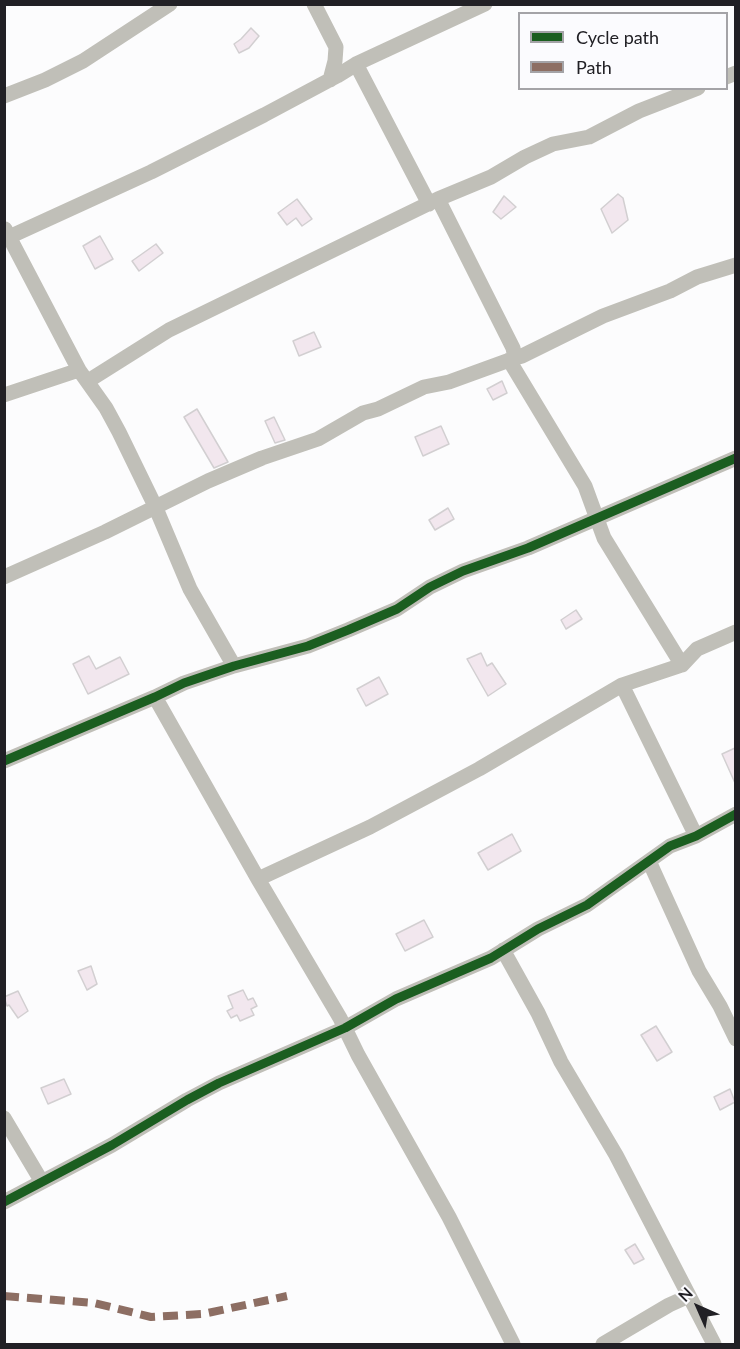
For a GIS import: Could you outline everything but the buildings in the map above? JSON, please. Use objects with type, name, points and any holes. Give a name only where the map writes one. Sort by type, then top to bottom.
[{"type":"street","points":[[4,96],[84,61],[170,4]]},
{"type":"street","points":[[314,4],[336,47],[357,63],[513,348],[512,359],[585,486],[604,538],[682,665]]},
{"type":"street","points":[[234,666],[190,589],[155,506],[119,432],[84,375],[7,232],[150,172],[330,80],[357,63],[485,4]]},
{"type":"street","points":[[330,80],[336,47]]},
{"type":"street","points":[[4,395],[84,375],[169,330],[434,202],[491,177],[525,157],[553,144],[589,137],[639,111],[693,90]]},
{"type":"street","points":[[4,577],[105,532],[243,465],[318,439],[363,413],[378,409],[424,387],[449,382],[522,356],[603,316],[669,291],[697,277],[735,265]]},
{"type":"street","points":[[4,761],[184,683],[234,666],[308,646],[348,630],[397,609],[430,587],[463,571],[528,548],[735,458]]},
{"type":"street","points":[[258,879],[370,827],[480,769],[622,685],[687,663],[697,649],[735,632]]},
{"type":"street","points":[[622,685],[696,836]]},
{"type":"street","points":[[155,697],[258,879],[322,985],[449,1217],[513,1344]]},
{"type":"street","points":[[4,1202],[112,1145],[211,1087],[345,1028],[396,999],[471,968],[538,929],[587,905],[670,846],[696,836],[735,814]]},
{"type":"street","points":[[649,861],[699,971],[720,1006],[735,1039]]},
{"type":"street","points":[[503,950],[538,1013],[561,1062],[616,1155],[714,1344]]},
{"type":"street","points":[[4,1118],[39,1177]]},
{"type":"street","points":[[603,1344],[669,1305],[689,1296]]},
{"type":"marked path","points":[[4,1296],[94,1303],[151,1317],[203,1314],[287,1296]]},
{"type":"cycle path","points":[[4,761],[184,683],[234,666],[308,646],[348,630],[397,609],[430,587],[463,571],[528,548],[736,458]]},
{"type":"cycle path","points":[[4,1202],[112,1145],[219,1083],[345,1028],[396,999],[491,958],[538,929],[587,905],[670,846],[696,836],[736,814]]}]
